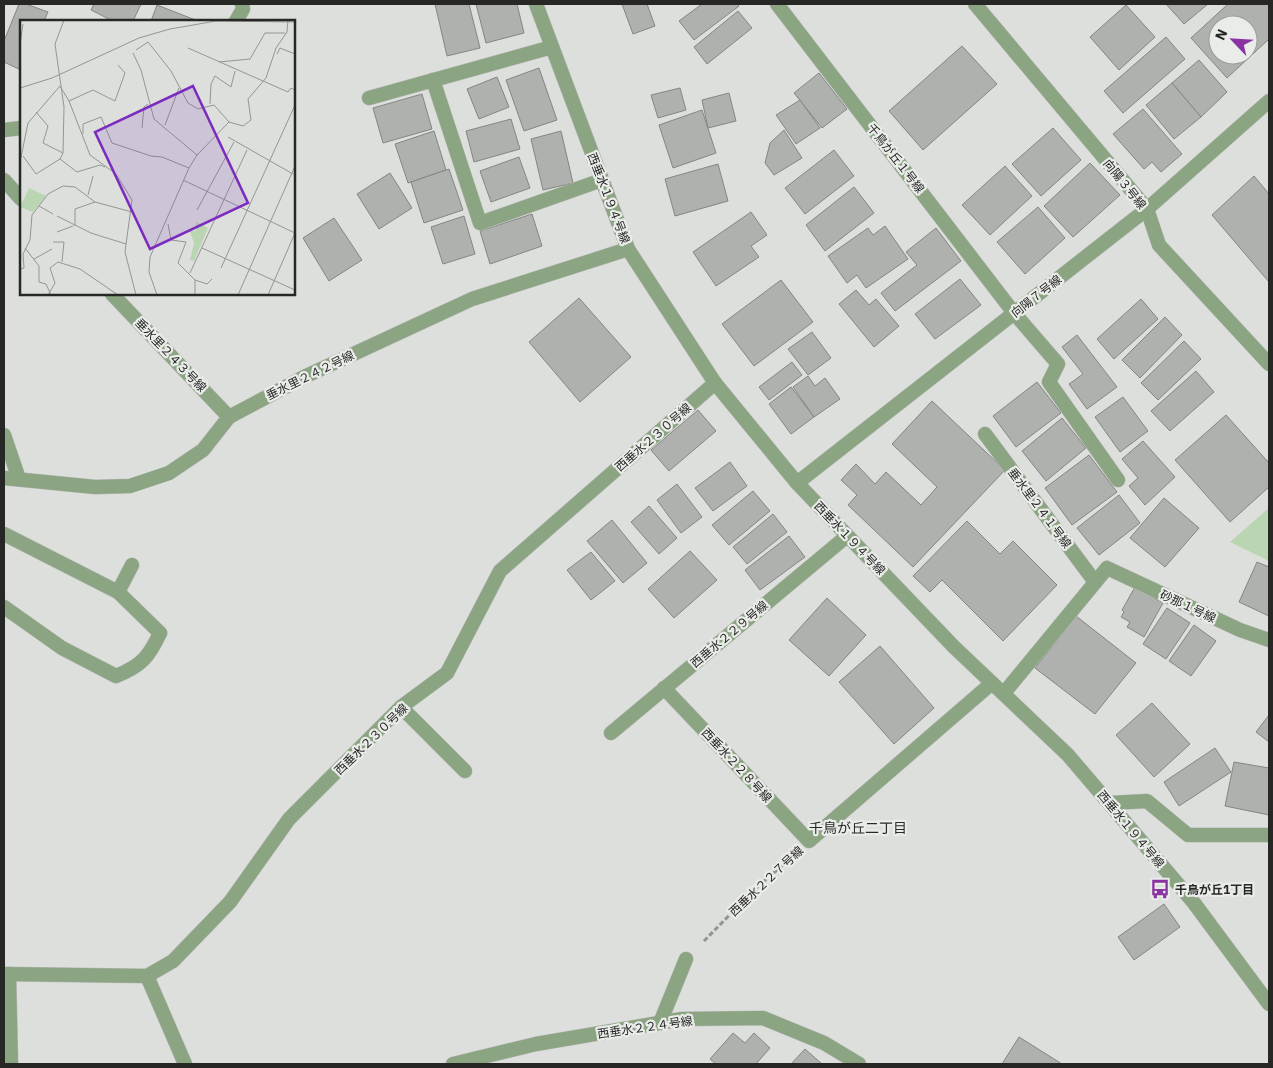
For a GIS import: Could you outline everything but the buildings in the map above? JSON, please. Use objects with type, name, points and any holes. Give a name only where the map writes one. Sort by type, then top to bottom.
[{"type":"street","points":[[236,20],[242,9],[242,4]]},
{"type":"street","name":"西垂水１９４号線","points":[[536,4],[628,249],[715,383],[797,483],[847,536],[954,647],[1068,755],[1194,903],[1269,1004]]},
{"type":"street","name":"千鳥が丘１号線","points":[[777,4],[1014,312],[1058,364],[1049,382],[1118,480]]},
{"type":"street","name":"向陽３号線","points":[[975,4],[1147,210],[1159,245],[1269,364]]},
{"type":"street","points":[[369,98],[552,47]]},
{"type":"street","points":[[433,80],[480,223],[602,180]]},
{"type":"street","name":"向陽７号線","points":[[797,483],[1147,210],[1269,101]]},
{"type":"street","points":[[4,130],[20,128]]},
{"type":"street","points":[[4,180],[20,198]]},
{"type":"street","name":"垂水里２４２号線","points":[[4,478],[95,487],[130,486],[169,473],[203,450],[229,417],[306,376],[472,299],[628,249]]},
{"type":"street","name":"垂水里２４３号線","points":[[113,295],[229,417]]},
{"type":"street","name":"西垂水２３０号線","points":[[148,976],[173,961],[230,902],[289,819],[401,707],[447,672],[500,570],[715,383]]},
{"type":"street","name":"垂水里２４１号線","points":[[985,434],[1096,582]]},
{"type":"street","points":[[4,435],[19,479]]},
{"type":"street","points":[[4,534],[118,592],[160,633],[152,650],[136,668],[116,676],[62,648],[4,607]]},
{"type":"street","name":"西垂水２２９号線","points":[[611,733],[847,536]]},
{"type":"street","points":[[118,592],[132,565]]},
{"type":"street","name":"砂那１号線","points":[[1096,582],[1107,568],[1240,630],[1269,640]]},
{"type":"street","points":[[1004,693],[1096,582]]},
{"type":"street","name":"西垂水２２７号線","points":[[810,841],[992,683]]},
{"type":"street","name":"西垂水２２８号線","points":[[664,688],[810,841]]},
{"type":"street","points":[[401,707],[466,771]]},
{"type":"street","points":[[1110,803],[1148,801],[1188,836],[1269,835]]},
{"type":"street","points":[[660,1023],[686,959]]},
{"type":"street","points":[[11,1064],[6,974],[148,976],[185,1064]]},
{"type":"street","name":"西垂水２２４号線","points":[[454,1064],[536,1044],[682,1019],[763,1018],[824,1043],[859,1064]]},
{"type":"path","name":"西垂水２２７号線","points":[[686,959],[756,888],[810,841]]},
{"type":"green space","points":[[1269,508],[1269,561],[1230,542]]},
{"type":"place","name":"千鳥が丘1丁目","points":[[1160,889]]},
{"type":"district","name":"千鳥が丘二丁目","points":[[858,828]]}]
